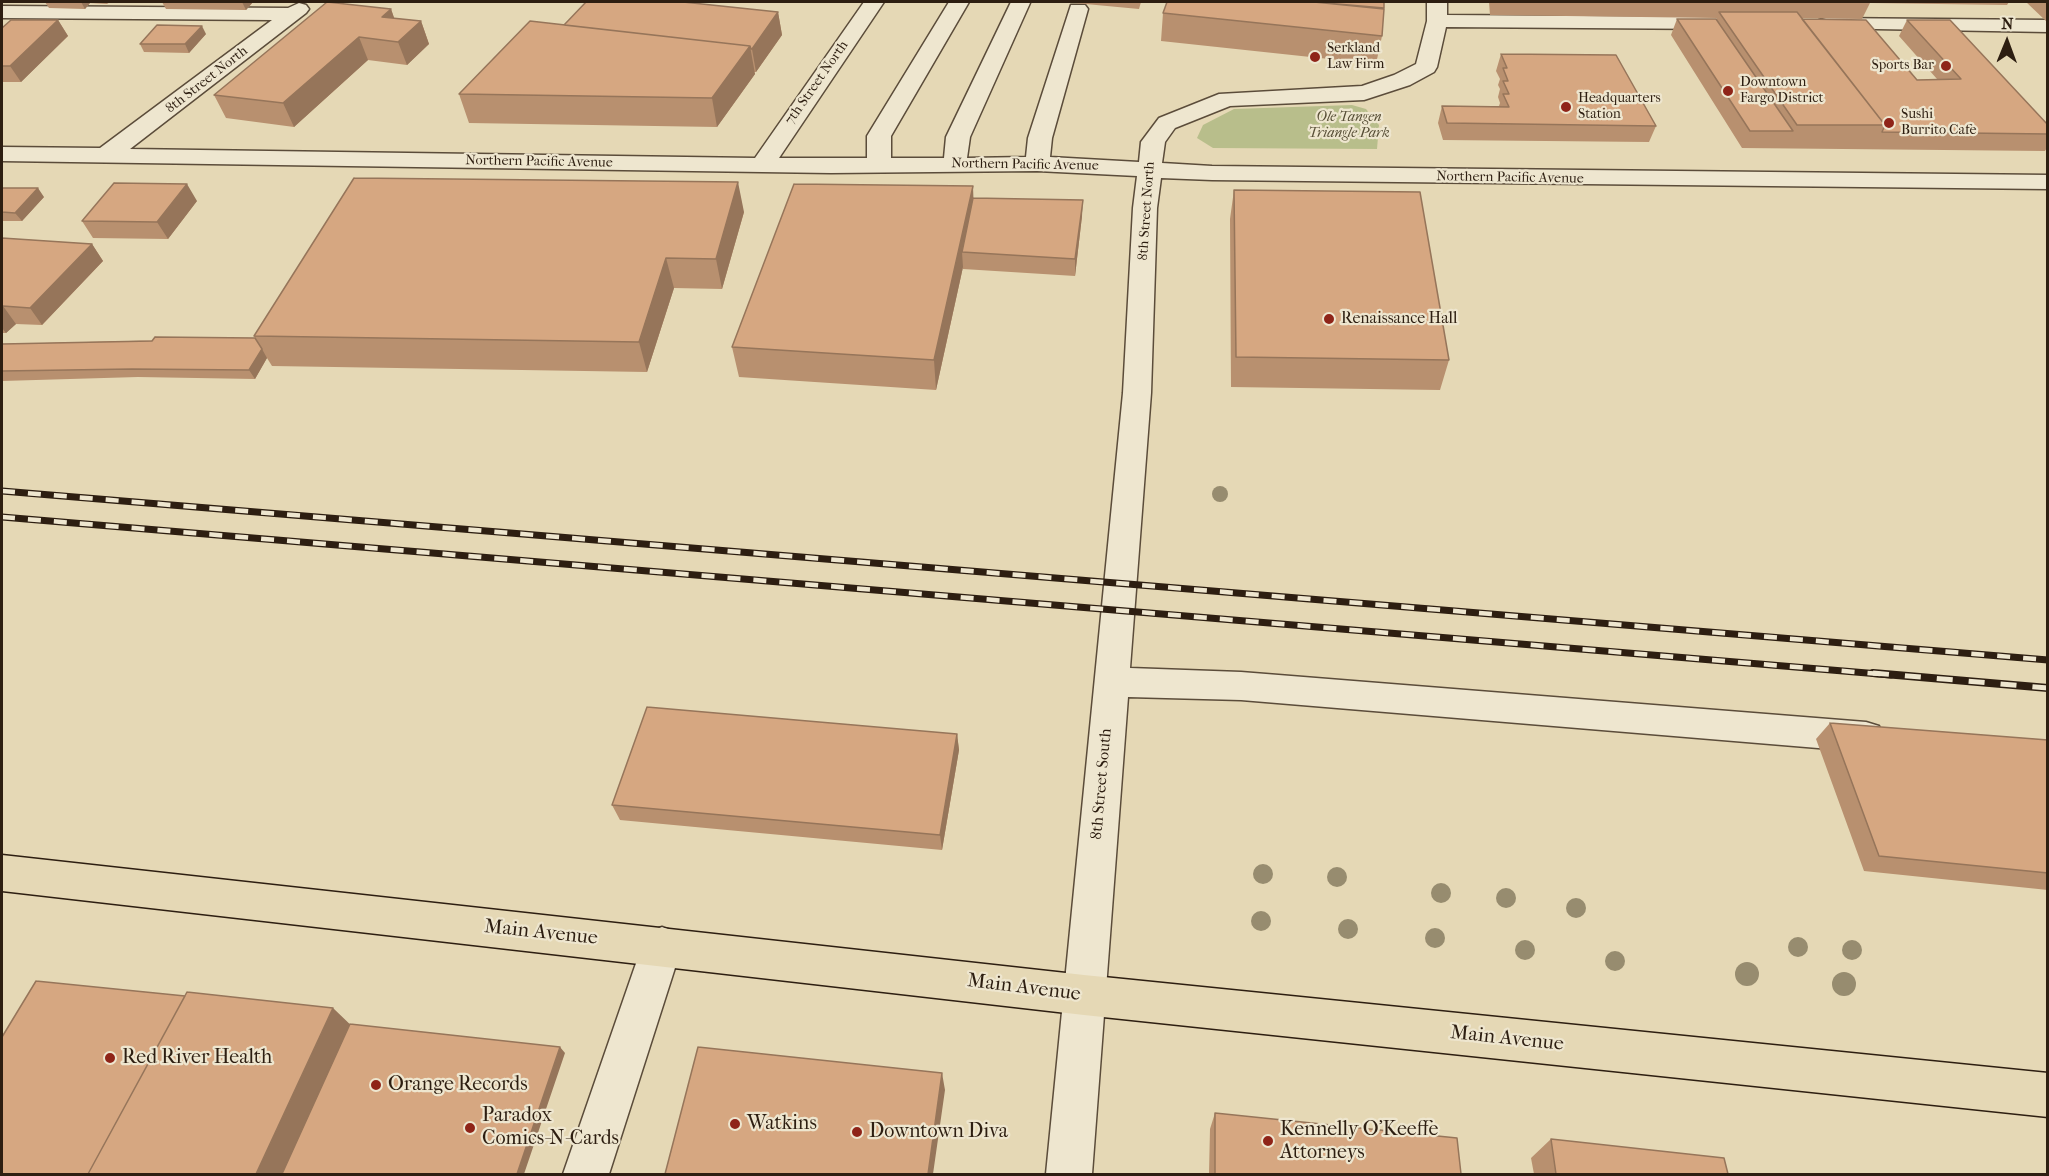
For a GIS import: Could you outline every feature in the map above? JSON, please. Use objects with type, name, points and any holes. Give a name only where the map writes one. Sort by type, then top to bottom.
[{"type":"main road","name":"Main Avenue","points":[[5,879],[662,946],[1084,995],[2048,1095]]},
{"type":"street","name":"7th Street North","points":[[762,165],[874,2]]},
{"type":"street","points":[[879,164],[879,136],[959,2]]},
{"type":"street","points":[[955,163],[958,137],[1020,3]]},
{"type":"street","points":[[2,12],[300,8]]},
{"type":"street","name":"8th Street North","points":[[105,156],[170,109],[300,8]]},
{"type":"street","points":[[1037,164],[1040,138],[1077,9]]},
{"type":"street","points":[[2015,10],[2039,26]]},
{"type":"street","points":[[1437,11],[1744,24]]},
{"type":"street","name":"8th Street North","points":[[1137,393],[1148,171],[1153,142],[1167,123],[1192,111],[1227,99],[1364,93],[1402,81],[1426,67],[1437,11]]},
{"type":"street","points":[[1803,24],[2039,26]]},
{"type":"street","name":"Northern Pacific Avenue","points":[[2,154],[762,165],[1037,164],[1090,165],[1148,171],[1480,178],[2048,182]]},
{"type":"street","name":"8th Street South","points":[[1069,1174],[1137,393]]},
{"type":"street","points":[[1111,682],[1241,686],[1895,740]]},
{"type":"street","points":[[586,1174],[662,946]]},
{"type":"green space","name":"Ole Tangen Triangle Park","points":[[1352,105],[1366,109],[1379,125],[1377,149],[1213,148],[1197,138],[1203,125],[1234,109]]},
{"type":"building","points":[[327,2],[391,9],[382,17],[421,21],[398,42],[359,37],[283,103],[214,95]]},
{"type":"building","points":[[586,2],[683,2],[778,12],[751,49],[750,46],[564,25]]},
{"type":"building","points":[[1167,2],[1314,2],[1384,9],[1382,36],[1163,13]]},
{"type":"building","points":[[1314,2],[1384,2],[1384,8]]},
{"type":"building","points":[[1719,12],[1797,12],[1885,125],[1797,125]]},
{"type":"building","points":[[1677,19],[1716,19],[1793,131],[1750,131]]},
{"type":"building","points":[[1802,19],[1866,20],[1917,80],[1961,79],[1907,20],[1950,20],[2048,125],[2048,134],[1882,132],[1885,125]]},
{"type":"building","points":[[11,20],[58,20],[10,66],[2,66],[2,28]]},
{"type":"building","points":[[530,21],[750,46],[712,98],[459,94]]},
{"type":"building","points":[[157,25],[202,26],[185,44],[140,44]]},
{"type":"building","name":"Headquarters Station","points":[[1501,54],[1616,55],[1656,126],[1447,123],[1442,106],[1509,107],[1503,94],[1509,94],[1503,81],[1508,81],[1503,68],[1507,68]]},
{"type":"building","points":[[354,178],[738,182],[716,259],[666,258],[639,342],[254,336]]},
{"type":"building","points":[[114,183],[187,184],[157,222],[82,221]]},
{"type":"building","points":[[794,184],[973,186],[934,360],[732,347]]},
{"type":"building","points":[[2,188],[38,188],[15,213],[2,212]]},
{"type":"building","name":"Renaissance Hall","points":[[1234,190],[1420,192],[1449,360],[1236,357]]},
{"type":"building","points":[[973,198],[1083,200],[1075,259],[962,252]]},
{"type":"building","points":[[2,238],[92,244],[30,308],[3,306],[2,308]]},
{"type":"building","points":[[155,337],[255,338],[262,349],[249,370],[2,371],[2,344],[152,341]]},
{"type":"building","points":[[647,707],[957,734],[940,835],[612,805]]},
{"type":"building","points":[[1830,723],[2048,740],[2048,873],[1879,856]]},
{"type":"building","name":"Red River Health","points":[[36,981],[185,996],[88,1174],[2,1174],[2,1037]]},
{"type":"building","points":[[187,992],[333,1008],[256,1174],[88,1174]]},
{"type":"building","points":[[350,1024],[560,1047],[517,1174],[282,1174]]},
{"type":"building","points":[[698,1047],[942,1073],[928,1174],[665,1174]]},
{"type":"building","name":"Kennelly O'Keeffe Attorneys","points":[[1215,1113],[1457,1138],[1461,1174],[1215,1174]]},
{"type":"building","points":[[1551,1139],[1724,1158],[1728,1174],[1556,1174]]},
{"type":"railway","points":[[2,491],[2048,660]]},
{"type":"railway","points":[[2,517],[1891,675]]},
{"type":"railway","points":[[1873,673],[2048,688]]},
{"type":"place","name":"Serkland Law Firm","points":[[1315,57]]},
{"type":"place","name":"Sports Bar","points":[[1946,66]]},
{"type":"place","name":"Downtown Fargo District","points":[[1728,91]]},
{"type":"place","name":"Headquarters Station","points":[[1566,107]]},
{"type":"place","name":"Sushi Burrito Cafe","points":[[1889,123]]},
{"type":"place","name":"Renaissance Hall","points":[[1329,319]]},
{"type":"place","name":"Red River Health","points":[[110,1058]]},
{"type":"place","name":"Orange Records","points":[[376,1085]]},
{"type":"place","name":"Watkins","points":[[735,1124]]},
{"type":"place","name":"Paradox Comics-N-Cards","points":[[470,1128]]},
{"type":"place","name":"Downtown Diva","points":[[857,1132]]},
{"type":"place","name":"Kennelly O'Keeffe Attorneys","points":[[1268,1141]]}]
